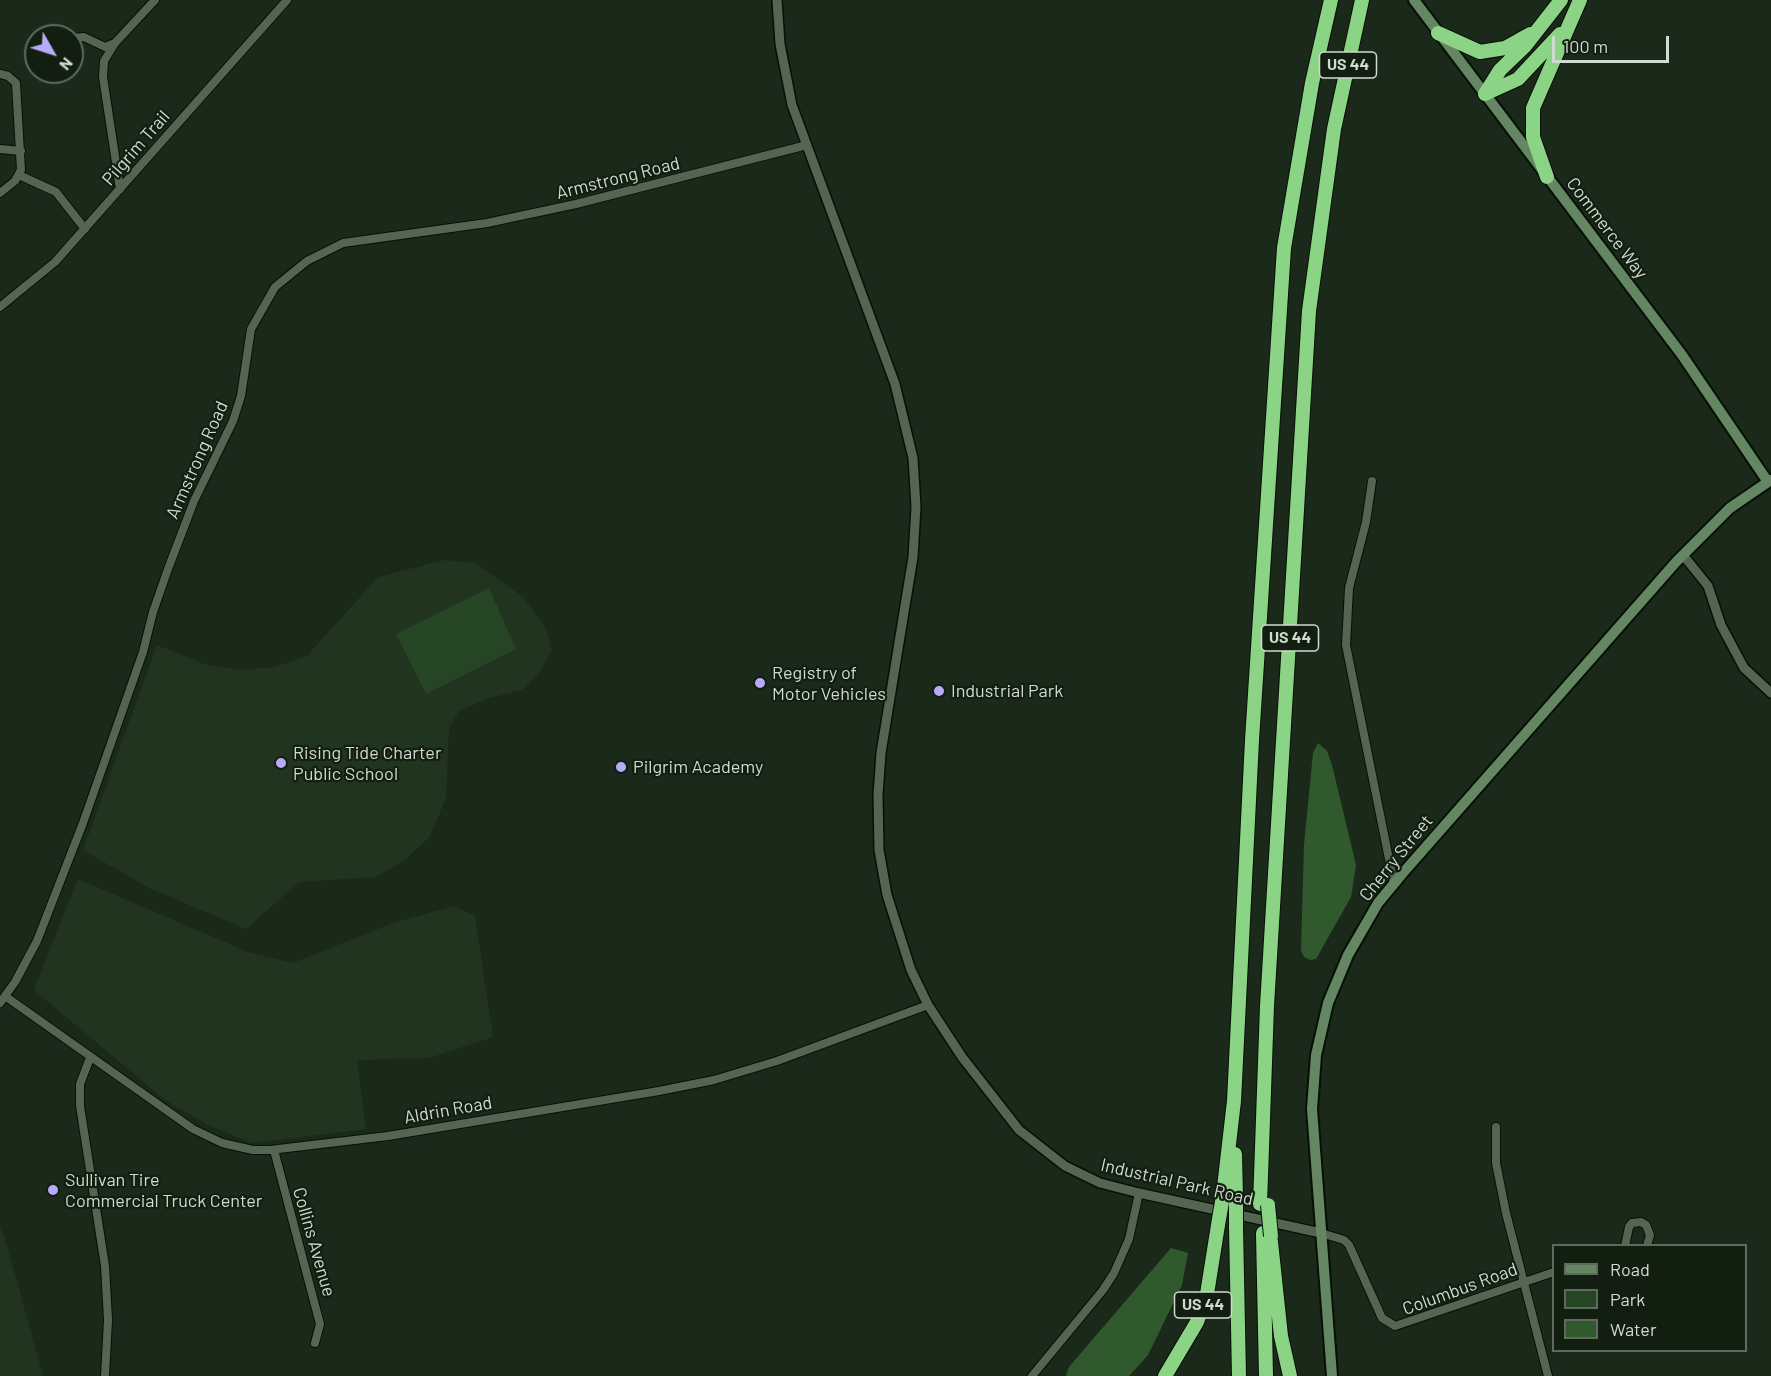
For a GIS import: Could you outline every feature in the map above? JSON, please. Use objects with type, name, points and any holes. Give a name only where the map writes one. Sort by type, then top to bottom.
[{"type":"highway","name":"US 44","points":[[1165,1376],[1197,1322],[1207,1294],[1218,1225],[1229,1197],[1252,740],[1284,248],[1312,83],[1331,0]]},
{"type":"highway","name":"US 44","points":[[1267,1234],[1261,1149],[1310,311],[1334,129],[1362,0]]},
{"type":"highway","points":[[1485,94],[1500,70],[1544,24],[1560,0]]},
{"type":"highway","points":[[1485,94],[1518,79],[1525,73],[1558,37],[1578,6]]},
{"type":"highway","points":[[1547,177],[1533,137],[1533,108],[1578,6]]},
{"type":"highway","points":[[1438,33],[1470,50],[1493,52],[1544,24]]},
{"type":"highway","points":[[1229,1197],[1236,1227],[1239,1376]]},
{"type":"highway","points":[[1266,1376],[1267,1234]]},
{"type":"highway","points":[[1267,1234],[1281,1336],[1290,1376]]},
{"type":"main road","name":"Commerce Way","points":[[1414,0],[1682,355],[1770,481]]},
{"type":"main road","name":"Cherry Street","points":[[1332,1376],[1312,1136],[1313,1077],[1317,1048],[1328,1003],[1348,955],[1370,916],[1394,884],[1683,555],[1724,513],[1770,481]]},
{"type":"street","points":[[120,189],[103,77],[104,61],[115,43],[155,0]]},
{"type":"street","name":"Pilgrim Trail","points":[[0,307],[48,269],[287,0]]},
{"type":"street","name":"Industrial Park Road","points":[[777,0],[780,44],[792,105],[895,384],[912,458],[916,507],[913,557],[881,753],[878,824],[883,874],[900,944],[928,1005],[962,1057],[1009,1118],[1037,1147],[1065,1166],[1100,1183],[1321,1233]]},
{"type":"street","points":[[84,37],[105,47],[115,43]]},
{"type":"street","points":[[0,74],[16,83],[21,151],[19,175],[0,193]]},
{"type":"street","name":"Armstrong Road","points":[[3,999],[38,941],[83,823],[143,652],[153,611],[168,569],[194,501],[233,420],[241,396],[251,329],[275,286],[307,261],[343,243],[487,223],[565,207],[807,145]]},
{"type":"street","points":[[0,149],[21,151]]},
{"type":"street","points":[[19,175],[56,192],[85,229]]},
{"type":"street","points":[[1372,481],[1366,522],[1349,588],[1347,645],[1394,884]]},
{"type":"street","points":[[1683,555],[1708,586],[1721,625],[1744,668],[1771,693]]},
{"type":"street","name":"Aldrin Road","points":[[3,999],[172,1115],[208,1137],[237,1147],[274,1150],[388,1136],[714,1080],[781,1059],[928,1005]]},
{"type":"street","points":[[90,1058],[80,1083],[80,1106],[105,1266],[108,1326],[105,1376]]},
{"type":"street","points":[[1496,1127],[1496,1163],[1548,1376]]},
{"type":"street","name":"Collins Avenue","points":[[274,1150],[320,1324],[315,1343]]},
{"type":"street","points":[[1032,1376],[1104,1290],[1114,1273],[1129,1239],[1138,1193]]},
{"type":"street","points":[[1625,1244],[1629,1227],[1632,1223],[1641,1222],[1646,1225],[1650,1235],[1647,1244]]},
{"type":"street","name":"Columbus Road","points":[[1321,1233],[1344,1240],[1349,1245],[1377,1310],[1389,1325],[1407,1324],[1552,1273]]},
{"type":"shaded area","name":"Rising Tide Charter Public School","points":[[445,560],[476,563],[523,597],[545,626],[552,650],[540,672],[522,690],[486,699],[459,711],[449,728],[446,798],[430,836],[405,860],[376,877],[299,882],[246,929],[149,888],[83,850],[157,645],[207,665],[243,670],[274,667],[307,656],[378,577]]},
{"type":"shaded area","points":[[78,879],[248,952],[293,963],[393,923],[454,906],[475,916],[493,1037],[429,1058],[357,1060],[366,1129],[252,1143],[208,1125],[165,1100],[34,990]]},
{"type":"shaded area","points":[[0,1223],[17,1281],[43,1376],[0,1376]]},
{"type":"green space","points":[[489,588],[516,649],[426,694],[396,634]]},
{"type":"water","points":[[1318,743],[1327,751],[1332,765],[1356,865],[1351,897],[1316,959],[1310,960],[1304,957],[1301,950],[1304,845],[1313,753]]},
{"type":"water","points":[[1171,1248],[1188,1253],[1182,1285],[1148,1355],[1129,1376],[1066,1376],[1069,1367]]},
{"type":"place","name":"Registry of Motor Vehicles","points":[[760,683]]},
{"type":"place","name":"Industrial Park","points":[[939,691]]},
{"type":"place","name":"Rising Tide Charter Public School","points":[[281,763]]},
{"type":"place","name":"Pilgrim Academy","points":[[621,767]]},
{"type":"place","name":"Sullivan Tire Commercial Truck Center","points":[[53,1190]]}]
